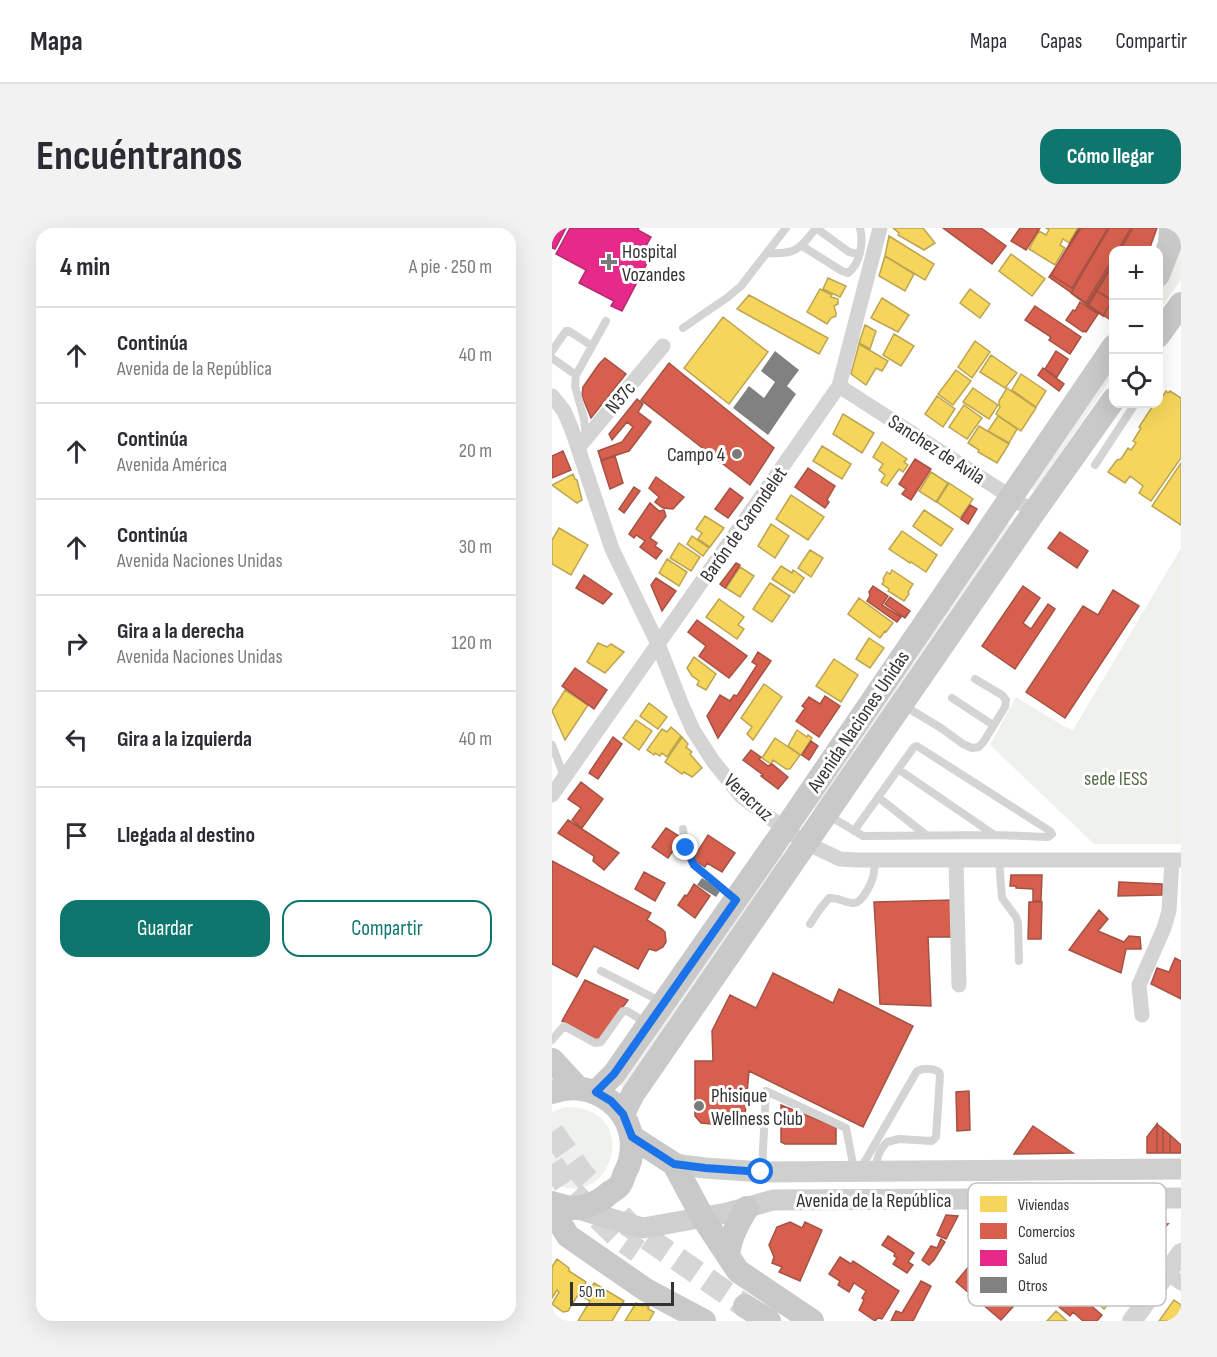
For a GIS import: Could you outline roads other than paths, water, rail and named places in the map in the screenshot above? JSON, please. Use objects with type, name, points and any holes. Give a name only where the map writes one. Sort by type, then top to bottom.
[{"type":"main road","points":[[1163,262],[1170,244],[1171,228]]},
{"type":"main road","points":[[1163,329],[1181,304]]},
{"type":"main road","name":"Avenida Naciones Unidas","points":[[587,1090],[614,1074],[785,829],[1109,352]]},
{"type":"main road","name":"Avenida Naciones Unidas","points":[[623,1114],[633,1094],[1034,512],[1114,413]]},
{"type":"main road","points":[[552,1060],[587,1090],[611,1101],[623,1114],[632,1137],[631,1163],[619,1186],[599,1202],[559,1207],[568,1236],[646,1290],[704,1321]]},
{"type":"main road","points":[[552,1092],[561,1089],[587,1090]]},
{"type":"main road","points":[[632,1137],[674,1164],[703,1218],[738,1271],[812,1321]]},
{"type":"main road","name":"Avenida de la República","points":[[674,1164],[761,1172],[1181,1169]]},
{"type":"main road","name":"Avenida de la República","points":[[1166,1198],[1181,1198]]},
{"type":"main road","name":"Avenida de la República","points":[[559,1207],[643,1228],[703,1218],[773,1200],[968,1199]]},
{"type":"main road","points":[[728,1255],[733,1233],[747,1208]]},
{"type":"main road","points":[[743,1314],[769,1321]]},
{"type":"street","name":"Barón de Carondelet","points":[[552,795],[840,386],[880,228]]},
{"type":"street","name":"N37c","points":[[582,443],[663,346]]},
{"type":"street","name":"Sanchez de Avila","points":[[840,386],[1034,512]]},
{"type":"street","name":"Veracruz","points":[[552,396],[564,411],[572,430],[582,443],[612,549],[658,644],[693,730],[713,761],[741,796],[785,829],[806,843],[840,859],[874,861],[1177,860]]},
{"type":"street","points":[[956,860],[959,986]]},
{"type":"street","points":[[1142,1015],[1139,985],[1164,928],[1177,860]]},
{"type":"street","points":[[1174,1278],[1181,1253]]},
{"type":"street","points":[[1132,1321],[1147,1306]]},
{"type":"lane","points":[[684,328],[741,286],[786,228]]},
{"type":"lane","points":[[767,253],[797,250],[816,228],[849,252],[859,254]]},
{"type":"lane","points":[[802,246],[846,273],[850,272],[859,254],[862,237],[860,228]]},
{"type":"lane","points":[[582,443],[584,419],[575,386],[576,375],[606,321]]},
{"type":"lane","points":[[552,351],[566,330],[592,346]]},
{"type":"lane","points":[[552,358],[576,375]]},
{"type":"lane","points":[[1095,465],[1114,413]]},
{"type":"lane","points":[[902,705],[963,744],[972,748],[979,747],[1005,707],[1006,699],[975,679]]},
{"type":"lane","points":[[952,698],[993,725]]},
{"type":"lane","points":[[552,745],[564,776]]},
{"type":"lane","points":[[827,814],[854,831],[863,836],[1048,837],[1052,834],[920,747],[914,747],[854,831]]},
{"type":"lane","points":[[898,769],[995,835]]},
{"type":"lane","points":[[878,797],[927,835]]},
{"type":"lane","points":[[683,829],[686,848],[694,865],[736,900]]},
{"type":"lane","points":[[999,860],[1002,898],[1018,923],[1019,961]]},
{"type":"lane","points":[[810,924],[830,898],[853,903],[861,900],[871,883],[874,861]]},
{"type":"lane","points":[[601,971],[664,1003]]},
{"type":"lane","points":[[552,1040],[564,1026],[595,1043],[601,1042],[623,1011],[649,1023]]},
{"type":"lane","points":[[863,1171],[878,1139],[917,1071],[922,1069],[939,1072],[936,1137],[932,1141],[899,1139],[887,1142],[878,1139]]},
{"type":"lane","points":[[761,1172],[766,1091],[846,1128],[863,1171]]},
{"type":"lane","points":[[863,1171],[876,1162],[887,1142]]},
{"type":"tunnel","points":[[552,1132],[582,1174],[630,1226],[745,1306]]},
{"type":"tunnel","points":[[552,1164],[567,1187],[618,1237],[638,1251]]},
{"type":"place","name":"Hospital Vozandes","points":[[609,262]]},
{"type":"place","name":"Campo 4","points":[[737,454]]},
{"type":"place","name":"Phisique Wellness Club","points":[[699,1106]]},
{"type":"park label","name":"sede IESS","points":[[1116,778]]}]
